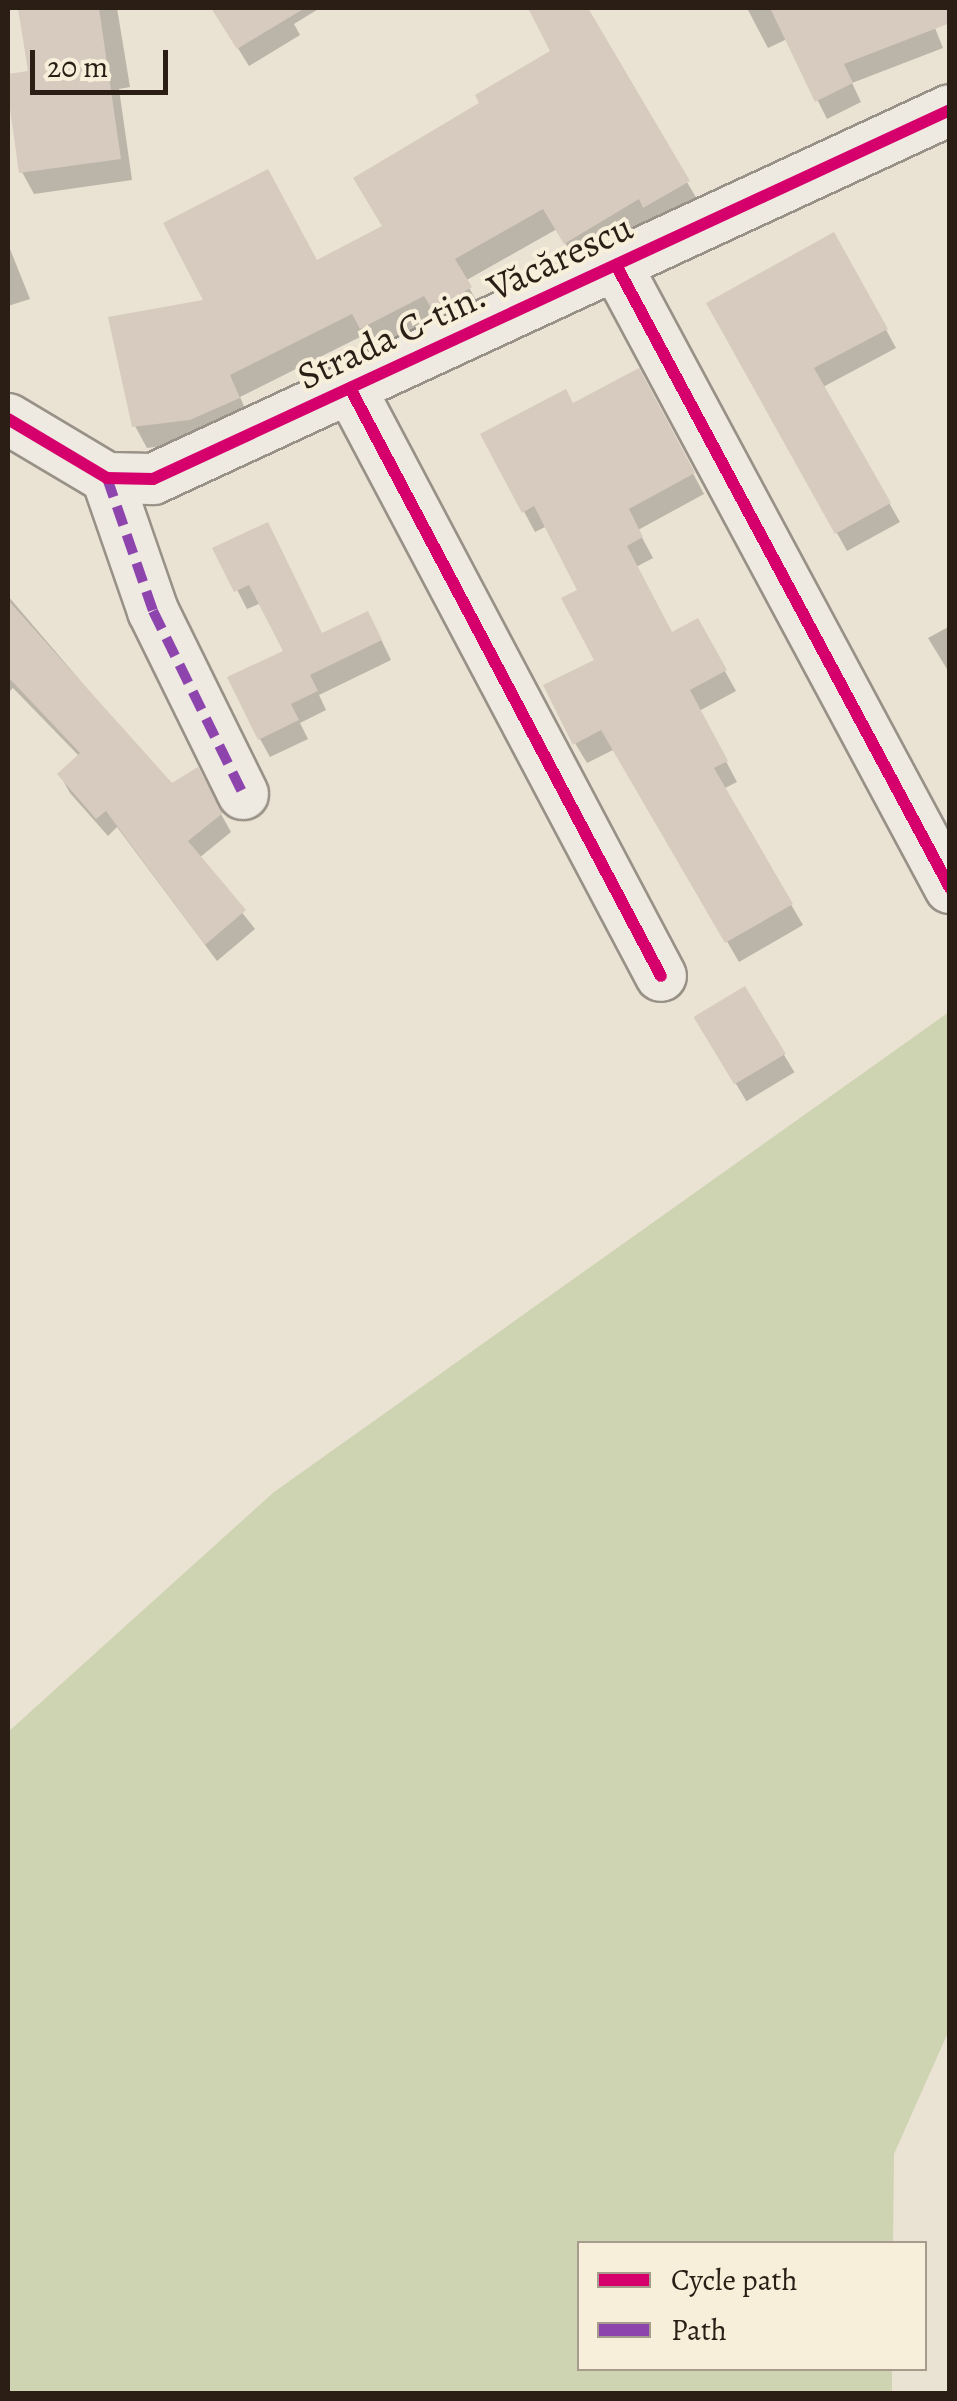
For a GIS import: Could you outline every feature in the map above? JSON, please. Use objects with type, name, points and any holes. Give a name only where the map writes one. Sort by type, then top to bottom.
[{"type":"street","name":"Strada C-tin. Văcărescu","points":[[108,478],[153,479],[950,110]]},
{"type":"street","points":[[616,266],[950,888]]},
{"type":"street","points":[[350,388],[661,976]]},
{"type":"street","points":[[8,419],[108,478],[153,611],[243,794]]},
{"type":"green space","points":[[949,1012],[950,2028],[894,2154],[893,2241],[577,2241],[577,2371],[892,2371],[892,2393],[8,2393],[8,1732],[274,1492]]},
{"type":"building","points":[[18,8],[99,8],[121,159],[19,173],[8,94],[8,74],[28,71]]},
{"type":"building","points":[[211,8],[305,8],[237,49]]},
{"type":"building","points":[[528,8],[588,8],[690,181],[643,208],[639,199],[564,244],[543,209],[455,259],[472,287],[433,311],[424,296],[360,329],[352,314],[230,375],[240,398],[190,420],[132,427],[108,317],[203,300],[163,223],[268,169],[317,260],[382,226],[353,178],[479,103],[475,95],[550,51]]},
{"type":"building","points":[[770,8],[950,8],[950,23],[844,64],[853,83],[815,102]]},
{"type":"building","points":[[834,232],[888,329],[814,368],[891,503],[835,534],[706,303]]},
{"type":"building","points":[[639,368],[695,473],[629,509],[643,537],[627,546],[672,632],[698,618],[727,670],[690,690],[728,761],[714,768],[793,904],[725,943],[601,730],[573,745],[543,685],[594,660],[561,598],[577,590],[534,506],[522,513],[480,434],[566,389],[573,403]]},
{"type":"building","points":[[268,522],[322,633],[368,611],[382,640],[310,675],[318,691],[291,704],[299,720],[258,740],[227,677],[283,651],[249,585],[234,592],[212,548]]},
{"type":"building","points":[[8,600],[172,783],[198,767],[223,813],[188,841],[246,910],[205,945],[106,811],[96,819],[57,774],[80,753],[8,677]]},
{"type":"building","points":[[745,986],[786,1054],[734,1085],[694,1017]]},
{"type":"marked path","points":[[107,478],[153,611],[243,794]]},
{"type":"cycle path","points":[[8,419],[107,478],[153,479],[950,110]]},
{"type":"cycle path","points":[[616,265],[950,888]]},
{"type":"cycle path","points":[[350,388],[661,976]]}]
